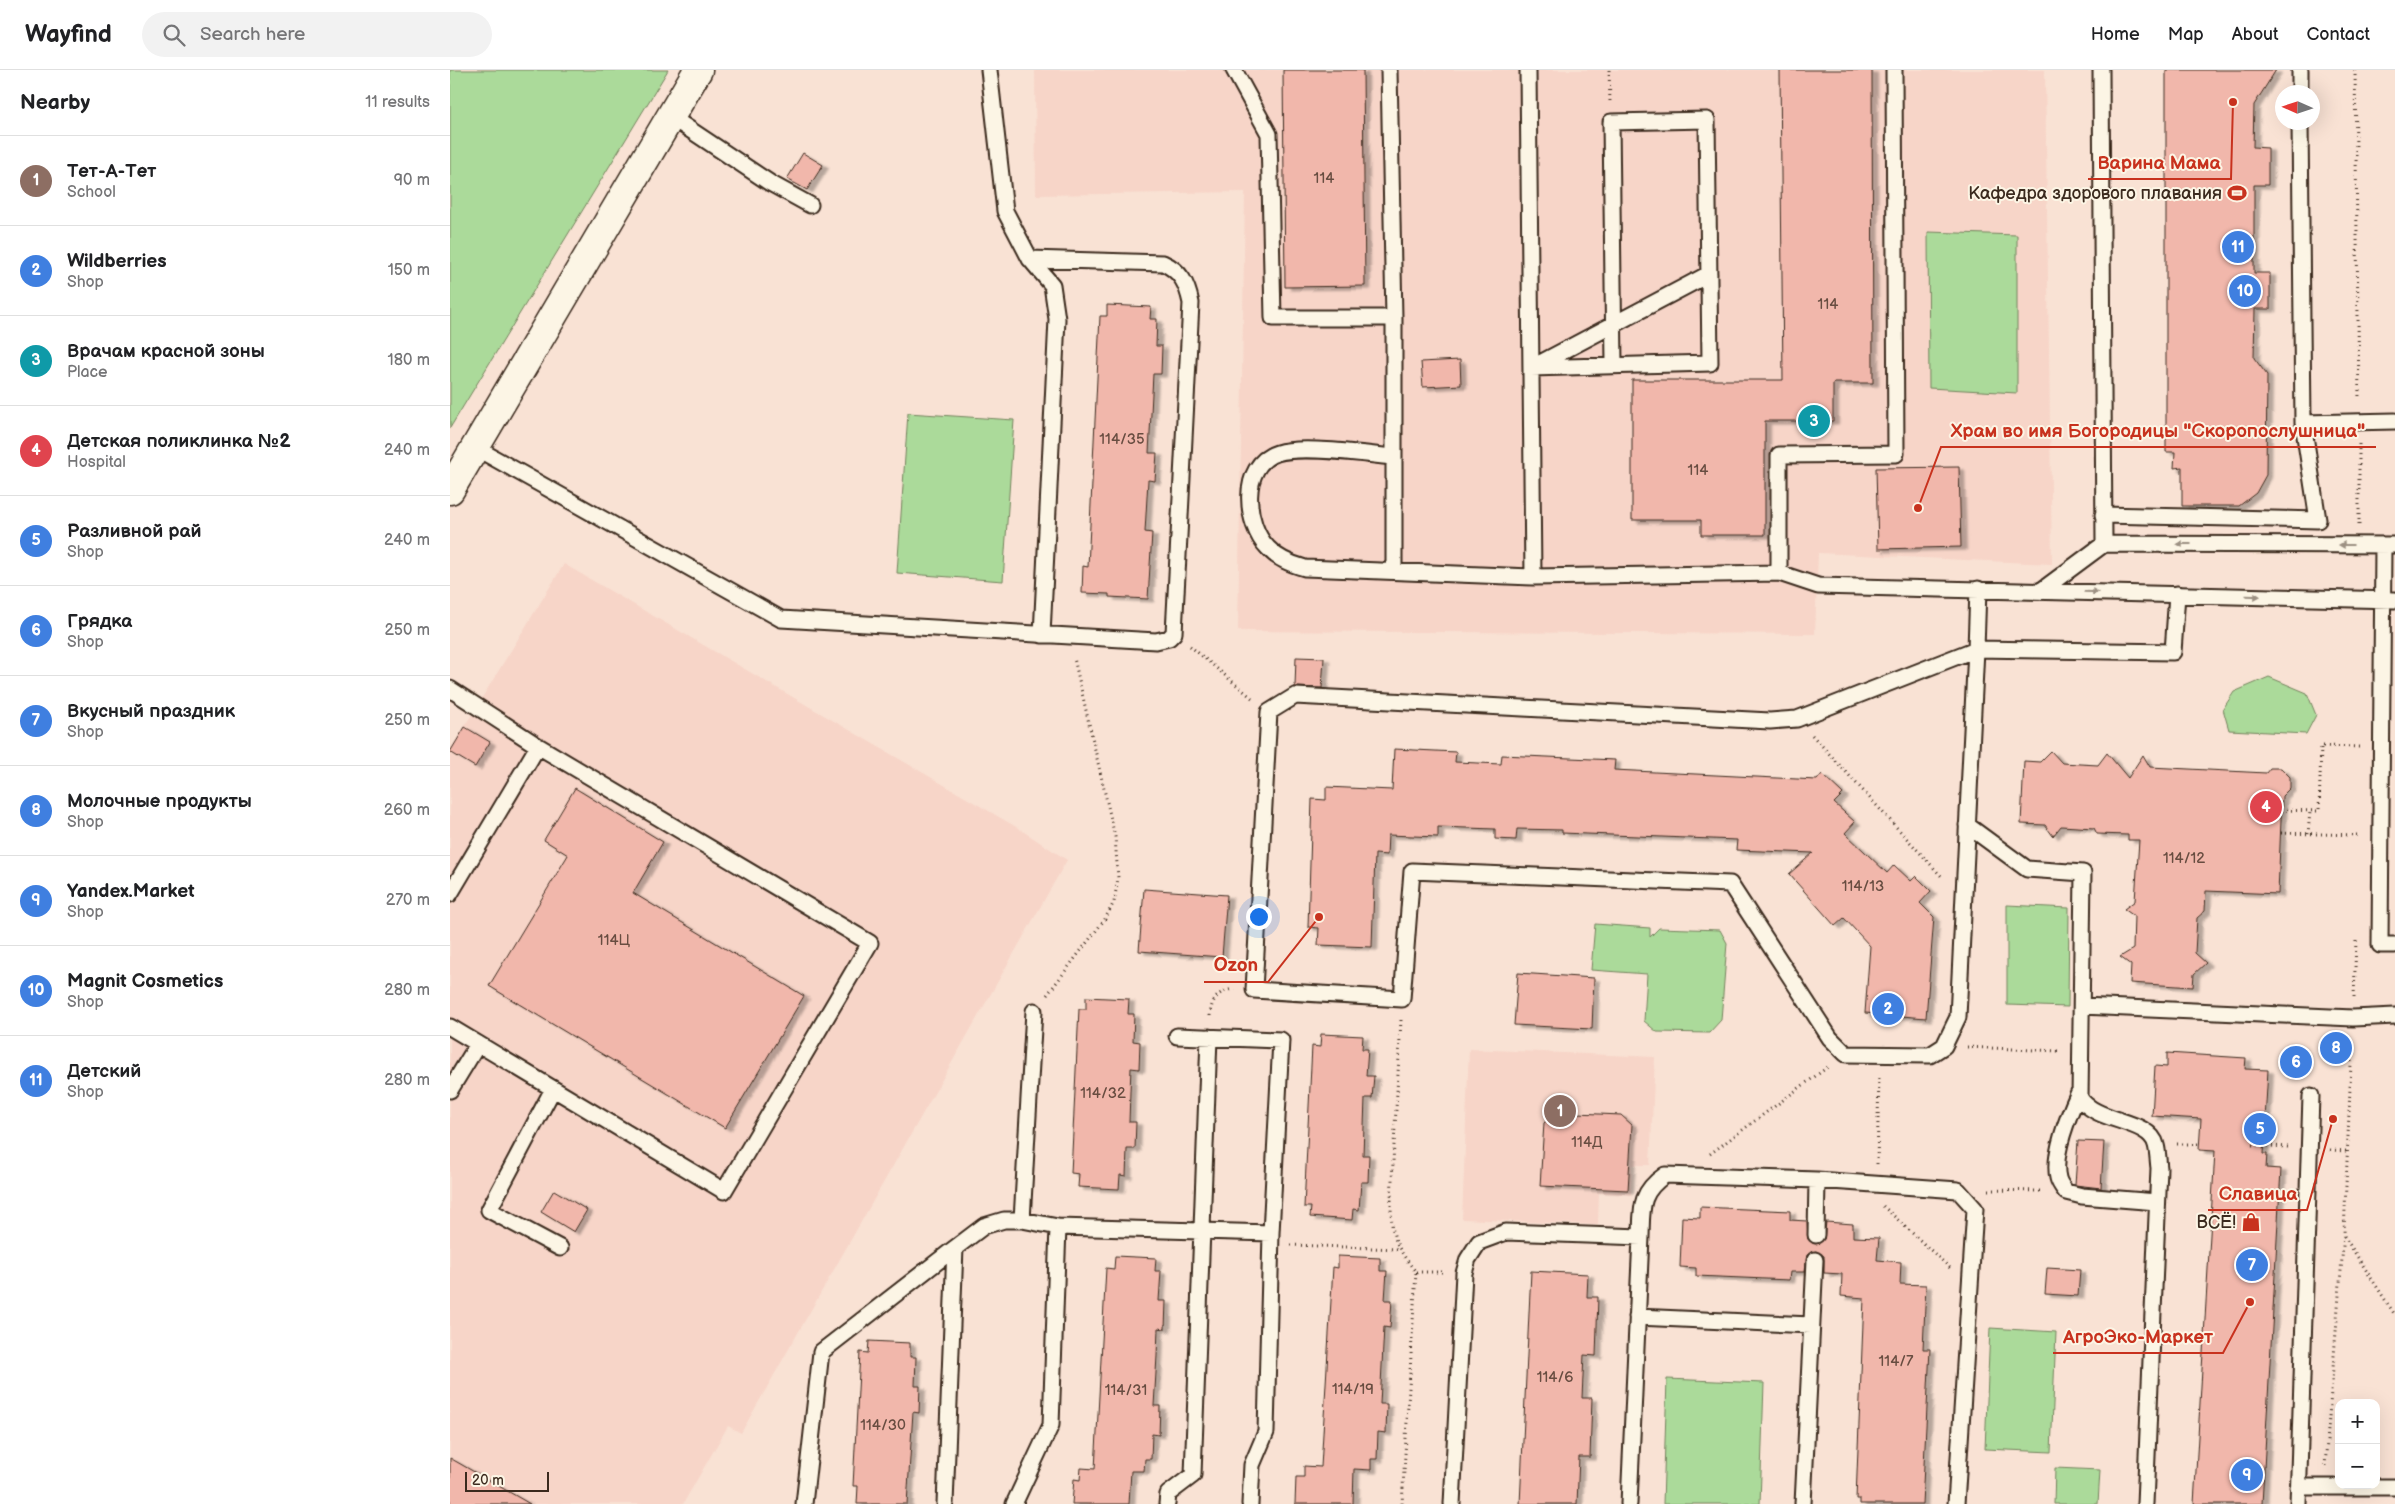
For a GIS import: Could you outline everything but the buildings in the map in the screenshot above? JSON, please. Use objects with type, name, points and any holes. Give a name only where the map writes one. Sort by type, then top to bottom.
[{"type":"street","points":[[450,490],[698,70]]},
{"type":"lane","points":[[990,70],[1005,211],[1030,259],[1052,285],[1057,319],[1042,635]]},
{"type":"lane","points":[[1234,70],[1269,134],[1273,318],[1394,318]]},
{"type":"lane","points":[[1390,70],[1394,318],[1392,458],[1394,571]]},
{"type":"lane","points":[[1528,70],[1533,577]]},
{"type":"lane","points":[[1778,573],[1779,455],[1896,454],[1894,70]]},
{"type":"lane","points":[[2101,70],[2104,544]]},
{"type":"lane","points":[[2300,70],[2300,85]]},
{"type":"lane","points":[[671,117],[770,183],[810,205]]},
{"type":"lane","points":[[1531,368],[1614,364],[1710,363],[1707,120],[1611,122],[1614,364]]},
{"type":"lane","points":[[2103,515],[2318,520],[2303,423],[2300,130]]},
{"type":"lane","points":[[476,448],[780,619],[1069,637],[1156,641],[1169,638],[1174,633],[1191,304],[1186,284],[1175,268],[1163,263],[1030,259]]},
{"type":"lane","points":[[1531,368],[1614,322],[1709,274]]},
{"type":"lane","points":[[2303,423],[2395,421]]},
{"type":"lane","points":[[1392,458],[1352,453],[1278,452],[1265,459],[1256,470],[1251,488],[1250,509],[1255,529],[1267,548],[1284,562],[1305,568],[1533,577],[1778,573],[1818,586],[2389,600]]},
{"type":"lane","points":[[2042,590],[2104,544],[2389,545],[2380,945],[2395,945]]},
{"type":"lane","points":[[1978,589],[1976,649],[1958,1018],[1944,1046],[1930,1055],[1846,1054],[1830,1038],[1730,884],[1412,871],[1402,998],[1254,990],[1269,712],[1295,696],[1770,721],[1797,719],[1976,649],[2173,652],[2177,594]]},
{"type":"lane","points":[[450,689],[538,746],[870,943],[724,1191],[450,1027]]},
{"type":"lane","points":[[450,894],[538,746]]},
{"type":"lane","points":[[1967,825],[2027,869],[2083,873],[2080,1098],[2090,1110],[2145,1131],[2151,1135],[2156,1144],[2158,1160],[2157,1202],[2145,1504]]},
{"type":"lane","points":[[2082,1006],[2353,1018],[2395,1016]]},
{"type":"lane","points":[[1022,1220],[1034,1011]]},
{"type":"lane","points":[[1177,1036],[1281,1040],[1271,1238],[1266,1432],[1252,1465],[1250,1504]]},
{"type":"lane","points":[[1167,1504],[1168,1494],[1193,1476],[1209,1037]]},
{"type":"lane","points":[[450,1090],[478,1044]]},
{"type":"lane","points":[[553,1089],[489,1210],[560,1248]]},
{"type":"lane","points":[[2079,1092],[2065,1125],[2057,1162],[2058,1180],[2066,1192],[2082,1196],[2157,1202]]},
{"type":"lane","points":[[2298,1504],[2311,1096]]},
{"type":"lane","points":[[1630,1504],[1642,1200],[1655,1182],[1666,1175],[1681,1175],[1817,1180],[1958,1190],[1975,1209],[1956,1504]]},
{"type":"lane","points":[[1816,1235],[1817,1180]]},
{"type":"lane","points":[[804,1504],[821,1352],[984,1226],[1004,1220],[1022,1220],[1058,1228],[1203,1230],[1271,1238]]},
{"type":"lane","points":[[1014,1504],[1051,1425],[1058,1228]]},
{"type":"lane","points":[[1452,1504],[1464,1273],[1468,1259],[1479,1242],[1506,1232],[1641,1237]]},
{"type":"lane","points":[[946,1504],[955,1248]]},
{"type":"lane","points":[[1803,1504],[1815,1260]]},
{"type":"lane","points":[[1637,1317],[1811,1325]]},
{"type":"lane","points":[[2298,1487],[2395,1487]]},
{"type":"path","points":[[1609,70],[1611,122]]},
{"type":"path","points":[[2338,545],[2338,531],[2359,531],[2354,70]]},
{"type":"path","points":[[1174,633],[1269,712]]},
{"type":"path","points":[[1034,1011],[1105,919],[1114,902],[1118,878],[1115,838],[1069,637]]},
{"type":"path","points":[[1797,719],[1963,901]]},
{"type":"path","points":[[2282,810],[2319,811],[2321,746],[2362,746],[2362,756]]},
{"type":"path","points":[[2308,834],[2310,811]]},
{"type":"path","points":[[2359,844],[2360,825]]},
{"type":"path","points":[[2281,833],[2360,835]]},
{"type":"path","points":[[2323,1487],[2344,1234],[2356,931]]},
{"type":"path","points":[[1209,1037],[1210,1006],[1214,998],[1221,992],[1231,989],[1254,990]]},
{"type":"path","points":[[1402,998],[1391,1223],[1398,1248],[1416,1272],[1402,1504]]},
{"type":"path","points":[[1944,1046],[2080,1052]]},
{"type":"path","points":[[1681,1175],[1846,1054]]},
{"type":"path","points":[[1876,1184],[1879,1055]]},
{"type":"path","points":[[1858,1183],[1970,1288]]},
{"type":"path","points":[[1958,1190],[2066,1192]]},
{"type":"path","points":[[2344,1234],[2395,1315]]},
{"type":"path","points":[[1271,1238],[1398,1248]]},
{"type":"shaded area","points":[[1035,70],[2045,70],[2052,564],[1818,553],[1815,634],[1238,631],[1245,192],[1036,195]]},
{"type":"shaded area","points":[[564,564],[1018,828],[1067,860],[741,1433],[728,1426],[683,1504],[450,1504],[450,750]]},
{"type":"shaded area","points":[[1469,1049],[1655,1057],[1650,1165],[1632,1165],[1631,1195],[1599,1193],[1598,1225],[1462,1219]]},
{"type":"green space","points":[[450,70],[668,70],[450,428]]},
{"type":"green space","points":[[1928,232],[2017,235],[2017,393],[1929,388]]},
{"type":"green space","points":[[908,413],[1014,420],[1003,581],[897,573]]},
{"type":"green space","points":[[2269,677],[2307,693],[2316,715],[2306,734],[2229,730],[2223,709],[2234,692]]},
{"type":"green space","points":[[2007,905],[2069,908],[2068,1007],[2007,1005]]},
{"type":"green space","points":[[1595,924],[1650,928],[1650,937],[1659,928],[1720,930],[1727,943],[1721,1020],[1709,1033],[1657,1032],[1644,1021],[1647,974],[1591,970]]},
{"type":"green space","points":[[1990,1328],[2056,1332],[2051,1452],[1985,1449]]},
{"type":"green space","points":[[1667,1379],[1764,1383],[1760,1504],[1663,1504]]},
{"type":"green space","points":[[2055,1468],[2100,1470],[2098,1504],[2054,1504]]},
{"type":"place","name":"Варина Мама","points":[[2233,102]]},
{"type":"place","name":"Кафедра здорового плавания","points":[[2237,193]]},
{"type":"place","name":"Детский","points":[[2238,247]]},
{"type":"place","name":"Magnit Cosmetics","points":[[2245,291]]},
{"type":"place","name":"Врачам красной зоны","points":[[1814,421]]},
{"type":"place","name":"Храм во имя Богородицы \"Скоропослушница\"","points":[[1918,508]]},
{"type":"place","name":"Детская поликлинка №2","points":[[2266,807]]},
{"type":"place","name":"Ozon","points":[[1319,917]]},
{"type":"place","name":"Wildberries","points":[[1888,1009]]},
{"type":"place","name":"Молочные продукты","points":[[2336,1048]]},
{"type":"place","name":"Грядка","points":[[2296,1062]]},
{"type":"place","name":"Тет-А-Тет","points":[[1560,1111]]},
{"type":"place","name":"Славица","points":[[2333,1119]]},
{"type":"place","name":"Разливной рай","points":[[2260,1129]]},
{"type":"place","name":"ВСЁ!","points":[[2251,1222]]},
{"type":"place","name":"Вкусный праздник","points":[[2252,1265]]},
{"type":"place","name":"АгроЭко-Маркет","points":[[2250,1302]]},
{"type":"place","name":"Yandex.Market","points":[[2247,1475]]}]
